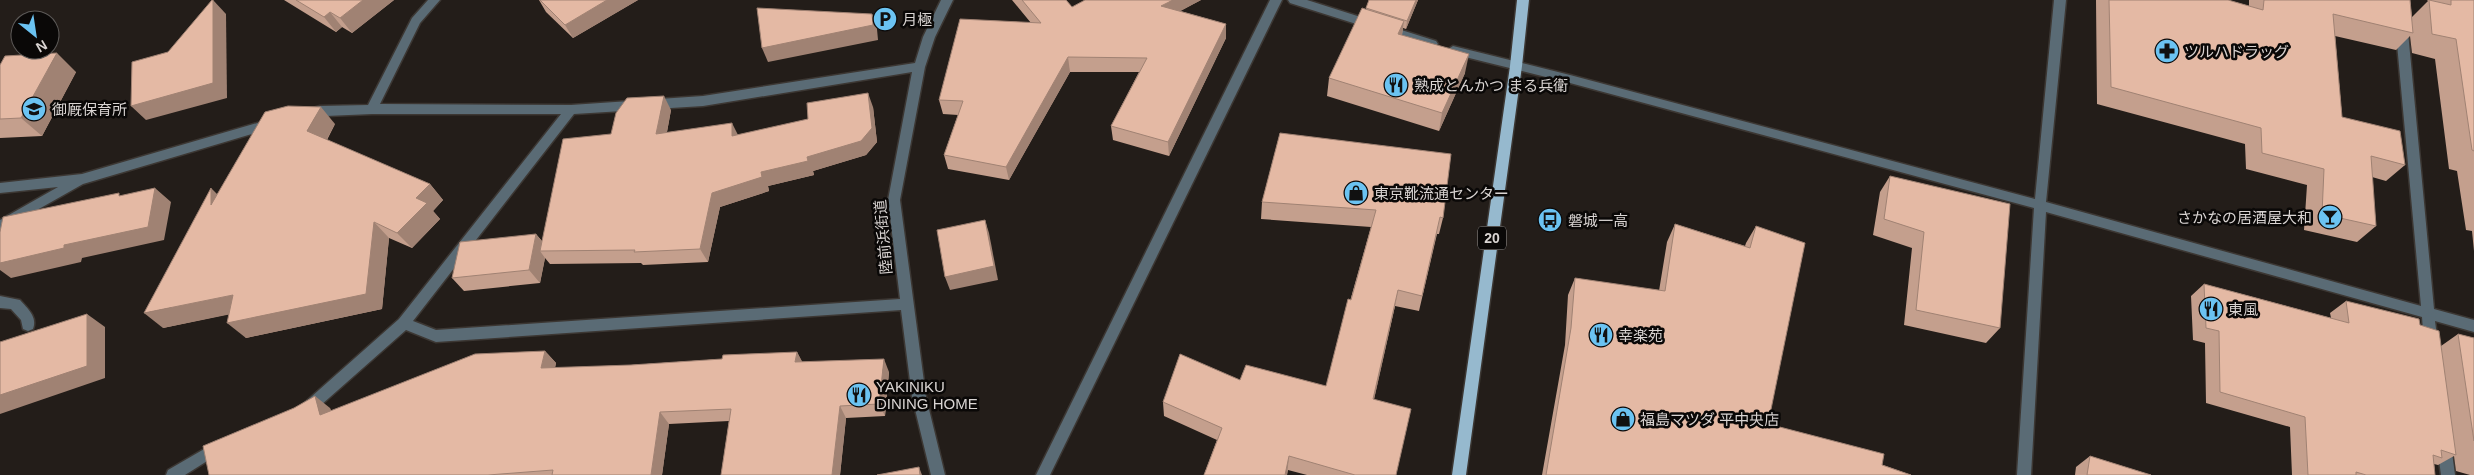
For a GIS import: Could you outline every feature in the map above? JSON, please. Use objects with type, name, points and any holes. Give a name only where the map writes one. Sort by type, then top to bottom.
[{"type":"main road","name":"20","points":[[1459,475],[1516,66],[1523,0]]},
{"type":"street","points":[[372,109],[416,21],[434,0]]},
{"type":"street","name":"陸前浜街道","points":[[938,475],[919,397],[894,200],[919,67],[929,37],[947,0]]},
{"type":"street","points":[[1044,475],[1276,0]]},
{"type":"street","points":[[1294,0],[1471,56],[1516,66],[2040,205],[2474,326]]},
{"type":"street","points":[[2024,475],[2040,205],[2060,0]]},
{"type":"street","points":[[2399,0],[2427,313],[2433,360]]},
{"type":"street","points":[[0,188],[82,179],[320,111],[372,109],[571,110],[703,101],[919,67]]},
{"type":"street","points":[[294,417],[303,414],[404,323],[571,110]]},
{"type":"street","points":[[0,226],[82,179]]},
{"type":"street","points":[[0,302],[15,304],[27,318],[28,325]]},
{"type":"street","points":[[404,323],[436,336],[906,304]]},
{"type":"street","points":[[2443,437],[2448,475]]},
{"type":"street","points":[[173,475],[230,441]]},
{"type":"building","points":[[212,0],[213,83],[131,106],[132,62],[168,52]]},
{"type":"building","points":[[296,0],[363,0],[340,18],[330,12],[324,17]]},
{"type":"building","points":[[540,0],[607,0],[565,25]]},
{"type":"building","points":[[1022,0],[1066,0],[1072,7],[1085,0],[1173,0],[1161,6],[1226,24],[1168,142],[1111,126],[1147,58],[1068,57],[1006,167],[944,155],[963,101],[939,100],[960,19],[1041,23]]},
{"type":"building","points":[[1369,0],[1416,0],[1407,21],[1366,8]]},
{"type":"building","points":[[2109,0],[2228,0],[2263,10],[2264,0],[2410,0],[2413,33],[2333,14],[2342,117],[2400,131],[2405,165],[2371,156],[2376,226],[2322,214],[2324,169],[2262,153],[2261,128],[2111,87]]},
{"type":"building","points":[[2429,0],[2451,5],[2451,0],[2474,0],[2474,151],[2472,150],[2456,39],[2432,34]]},
{"type":"building","points":[[757,8],[872,14],[873,25],[762,48]]},
{"type":"building","name":"熟成とんかつ まる兵衛","points":[[1362,8],[1404,21],[1398,34],[1469,54],[1442,113],[1329,78]]},
{"type":"building","points":[[5,56],[10,56],[10,60],[53,60],[21,118],[0,119],[0,65]]},
{"type":"building","points":[[868,93],[872,128],[861,141],[807,157],[808,161],[761,172],[762,177],[712,193],[700,249],[634,252],[635,250],[540,251],[563,139],[611,134],[616,113],[627,98],[664,96],[656,134],[732,123],[732,136],[808,119],[807,103]]},
{"type":"building","points":[[288,106],[321,107],[307,131],[430,184],[416,198],[427,203],[397,233],[374,222],[366,294],[227,323],[233,295],[144,313],[211,188],[211,205],[265,112]]},
{"type":"building","points":[[1280,133],[1451,154],[1443,218],[1440,217],[1422,296],[1398,290],[1373,399],[1411,409],[1396,475],[1355,475],[1289,456],[1285,475],[1204,475],[1222,428],[1163,402],[1180,354],[1240,380],[1246,365],[1326,386],[1348,299],[1351,300],[1376,210],[1262,202]]},
{"type":"building","points":[[1890,176],[2010,204],[2000,328],[1916,310],[1924,232],[1884,219]]},
{"type":"building","points":[[155,188],[148,227],[64,245],[64,248],[0,263],[0,232],[3,217],[119,193],[119,196]]},
{"type":"building","points":[[985,220],[994,266],[945,277],[937,230]]},
{"type":"building","points":[[1675,224],[1750,248],[1756,226],[1805,243],[1768,424],[1884,454],[1882,465],[1911,475],[1546,475],[1571,328],[1575,278],[1665,291]]},
{"type":"building","points":[[536,234],[529,270],[452,278],[460,242]]},
{"type":"building","points":[[2204,284],[2349,323],[2346,301],[2419,319],[2420,325],[2439,331],[2456,455],[2441,450],[2442,458],[2433,455],[2435,475],[2366,475],[2356,472],[2356,475],[2308,475],[2305,417],[2220,392],[2219,331],[2206,328]]},
{"type":"building","points":[[87,314],[87,366],[0,395],[0,342]]},
{"type":"building","points":[[2458,334],[2474,338],[2474,441]]},
{"type":"building","points":[[545,351],[541,368],[631,365],[722,359],[723,355],[797,352],[795,362],[884,359],[879,404],[840,406],[832,475],[721,475],[731,409],[660,412],[651,475],[552,475],[553,470],[488,475],[209,475],[203,446],[294,408],[315,396],[320,415],[475,354]]},
{"type":"building","points":[[2090,456],[2151,475],[2087,475]]},
{"type":"building","points":[[919,467],[920,475],[877,475]]},
{"type":"place","name":"月極","points":[[885,19]]},
{"type":"place","name":"ツルハドラッグ","points":[[2167,51]]},
{"type":"place","name":"熟成とんかつ まる兵衛","points":[[1396,85]]},
{"type":"place","name":"御厩保育所","points":[[34,109]]},
{"type":"place","name":"東京靴流通センター","points":[[1356,193]]},
{"type":"place","name":"さかなの居酒屋大和","points":[[2330,217]]},
{"type":"place","name":"磐城一高","points":[[1550,220]]},
{"type":"place","name":"東風","points":[[2211,309]]},
{"type":"place","name":"幸楽苑","points":[[1601,335]]},
{"type":"place","name":"YAKINIKU DINING HOME","points":[[859,395]]},
{"type":"place","name":"福島マツダ 平中央店","points":[[1623,419]]}]
